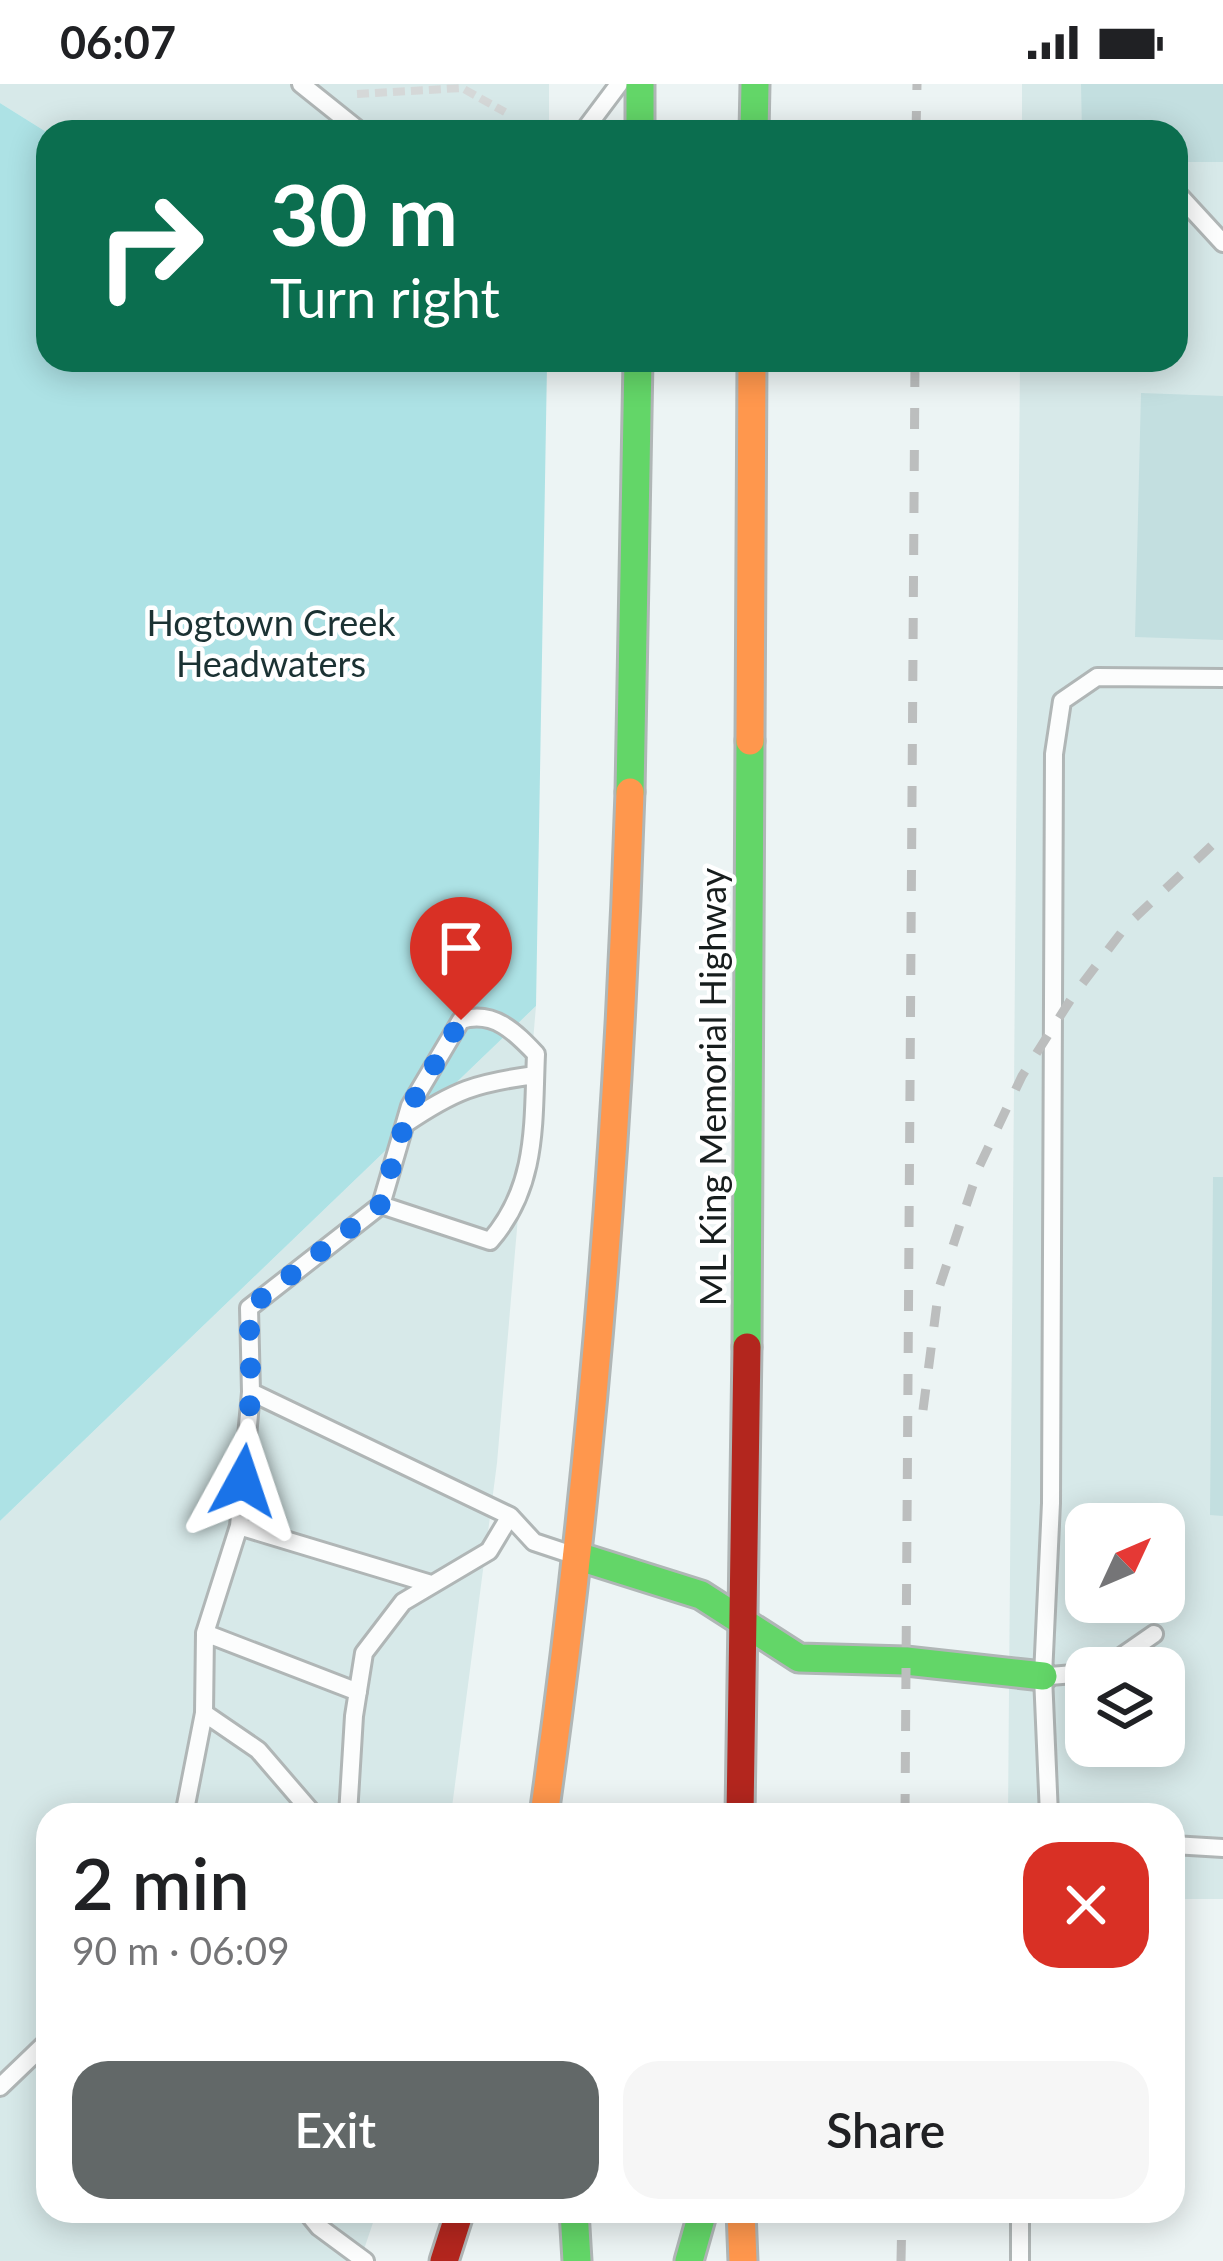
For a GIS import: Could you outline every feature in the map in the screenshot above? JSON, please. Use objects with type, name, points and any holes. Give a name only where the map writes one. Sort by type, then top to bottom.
[{"type":"main road","points":[[640,84],[640,120]]},
{"type":"main road","points":[[754,84],[754,120]]},
{"type":"main road","points":[[548,1803],[604,1276],[626,960],[637,639],[638,372]]},
{"type":"main road","name":"ML King Memorial Highway","points":[[740,1803],[752,372]]},
{"type":"main road","points":[[577,1556],[701,1594],[800,1658],[906,1661],[1043,1676]]},
{"type":"main road","points":[[444,2261],[456,2223]]},
{"type":"main road","points":[[575,2223],[577,2261]]},
{"type":"main road","points":[[689,2261],[700,2223]]},
{"type":"main road","points":[[741,2223],[743,2261]]},
{"type":"lane","points":[[301,84],[346,120]]},
{"type":"lane","points":[[592,120],[619,84]]},
{"type":"lane","points":[[1188,205],[1223,244]]},
{"type":"lane","points":[[1048,1803],[1043,1676],[1051,1480],[1054,754],[1062,701],[1097,677],[1223,678]]},
{"type":"lane","points":[[186,1803],[205,1713],[206,1633],[238,1526],[251,1392],[249,1308],[380,1205],[410,1106],[461,1020],[477,1015],[510,1027],[536,1054],[530,1162],[511,1217],[490,1241],[380,1205]]},
{"type":"lane","points":[[405,1124],[448,1095],[484,1082],[535,1075]]},
{"type":"lane","points":[[251,1392],[510,1516],[533,1542],[577,1556]]},
{"type":"lane","points":[[349,1803],[364,1652],[403,1602],[490,1551],[510,1516]]},
{"type":"lane","points":[[238,1526],[431,1584]]},
{"type":"lane","points":[[206,1633],[358,1692]]},
{"type":"lane","points":[[1135,1647],[1154,1634]]},
{"type":"lane","points":[[1043,1676],[1065,1674]]},
{"type":"lane","points":[[205,1713],[258,1750],[304,1803]]},
{"type":"lane","points":[[1185,1846],[1223,1848]]},
{"type":"lane","points":[[0,2086],[36,2052]]},
{"type":"lane","points":[[316,2223],[365,2261]]},
{"type":"lane","points":[[1020,2223],[1020,2261]]},
{"type":"path","points":[[340,84],[353,94],[462,88],[505,112]]},
{"type":"shaded area","points":[[0,84],[549,84],[549,120],[36,120],[36,126],[0,103]]},
{"type":"shaded area","points":[[1022,84],[1223,84],[1223,1899],[1185,1899],[1185,1803],[1008,1803],[1020,372],[1188,372],[1188,120],[1022,120]]},
{"type":"shaded area","points":[[536,1006],[497,1463],[453,1803],[36,1803],[36,2223],[373,2223],[360,2261],[0,2261],[0,1521]]},
{"type":"green space","name":"Hogtown Creek Headwaters","points":[[0,103],[36,126],[36,372],[547,372],[536,1006],[0,1521]]},
{"type":"building","points":[[1081,84],[1223,84],[1223,162],[1188,162],[1188,120],[1082,120]]},
{"type":"building","points":[[1141,393],[1223,396],[1223,640],[1135,637]]},
{"type":"building","points":[[1213,1177],[1223,1177],[1223,1516],[1210,1515]]},
{"type":"railway","points":[[916,120],[917,84]]},
{"type":"railway","points":[[905,1803],[915,372]]},
{"type":"railway","points":[[923,1410],[939,1288],[979,1167],[1022,1076],[1073,996],[1127,925],[1223,835]]},
{"type":"railway","points":[[901,2261],[902,2223]]},
{"type":"traffic: fast","points":[[640,84],[640,120]]},
{"type":"traffic: fast","points":[[754,120],[755,84]]},
{"type":"traffic: fast","points":[[630,792],[638,372]]},
{"type":"traffic: fast","points":[[747,1347],[750,741]]},
{"type":"traffic: fast","points":[[577,1556],[701,1595],[799,1658],[906,1661],[1043,1676]]},
{"type":"traffic: fast","points":[[575,2223],[577,2261]]},
{"type":"traffic: fast","points":[[689,2261],[700,2223]]},
{"type":"traffic: slow","points":[[750,741],[752,372]]},
{"type":"traffic: slow","points":[[546,1803],[601,1305],[630,792]]},
{"type":"traffic: slow","points":[[741,2223],[743,2261]]},
{"type":"traffic: jam","points":[[740,1803],[747,1347]]},
{"type":"traffic: jam","points":[[444,2261],[456,2223]]},
{"type":"route","points":[[243,1481],[251,1392],[249,1308],[380,1205],[410,1106],[461,1020]]}]
